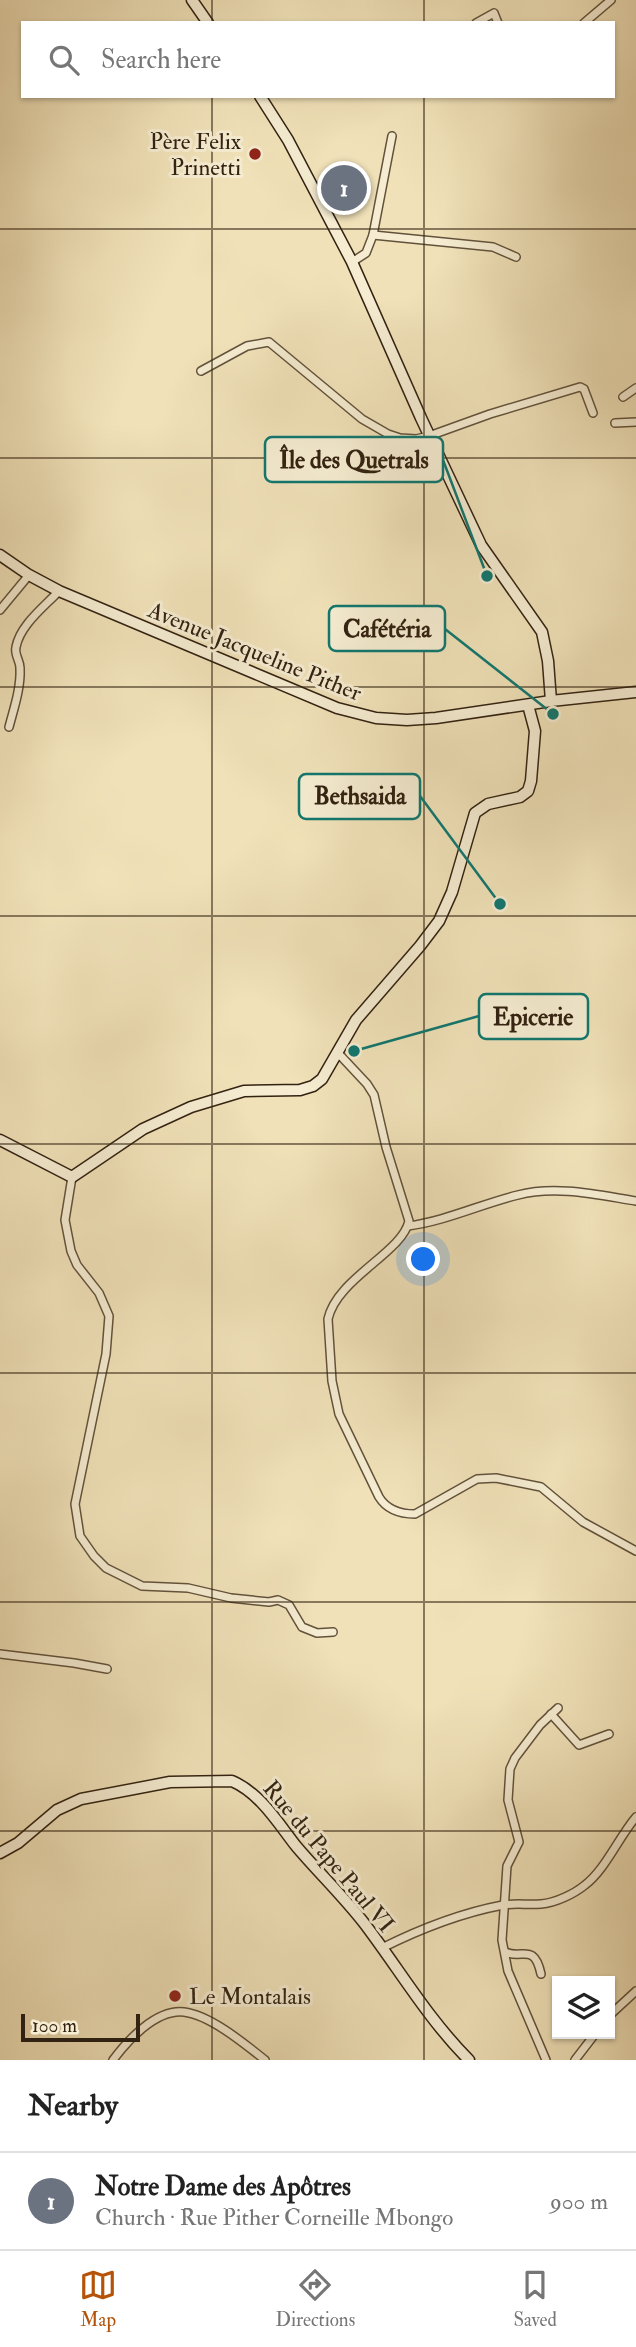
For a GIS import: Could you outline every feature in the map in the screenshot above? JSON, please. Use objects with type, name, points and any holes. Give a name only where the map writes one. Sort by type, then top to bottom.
[{"type":"street","points":[[192,0],[207,21]]},
{"type":"street","points":[[586,21],[611,0]]},
{"type":"street","points":[[480,21],[494,13],[497,21]]},
{"type":"street","points":[[261,98],[288,140],[352,262],[429,436],[487,555],[542,632],[548,661],[551,701]]},
{"type":"street","points":[[352,262],[366,253],[373,235],[392,136]]},
{"type":"street","points":[[373,235],[493,247],[516,257]]},
{"type":"street","points":[[201,371],[247,346],[269,342],[362,419],[388,434],[416,439],[580,387],[584,389],[593,413]]},
{"type":"street","points":[[623,397],[636,388]]},
{"type":"street","points":[[615,423],[636,422]]},
{"type":"street","name":"Avenue Jacqueline Pither","points":[[0,555],[59,592],[351,713],[407,720],[636,692]]},
{"type":"street","points":[[0,610],[29,575]]},
{"type":"street","points":[[9,727],[19,687],[20,666],[15,652],[16,645],[33,618],[59,592]]},
{"type":"street","points":[[333,1632],[317,1633],[302,1627],[289,1605],[278,1600],[269,1602],[231,1598],[188,1588],[142,1586],[106,1568],[80,1536],[75,1504],[106,1354],[109,1316],[99,1293],[77,1265],[71,1251],[65,1220],[72,1177],[143,1129],[191,1107],[244,1091],[300,1090],[313,1086],[322,1079],[356,1020],[439,921],[452,892],[475,813],[488,804],[520,797],[528,791],[535,731],[528,705]]},
{"type":"street","points":[[338,1053],[374,1095],[386,1147],[408,1214],[408,1226],[396,1242],[341,1295],[330,1311],[328,1320],[332,1381],[339,1414],[383,1504],[404,1514],[415,1514],[477,1479],[496,1478],[541,1487],[583,1521],[636,1551]]},
{"type":"street","points":[[0,1140],[72,1177]]},
{"type":"street","points":[[408,1226],[541,1191],[594,1194],[636,1201]]},
{"type":"street","points":[[0,1654],[107,1670]]},
{"type":"street","points":[[546,2060],[508,1972],[502,1940],[507,1866],[519,1842],[509,1800],[510,1769],[515,1758],[558,1708]]},
{"type":"street","points":[[551,1714],[579,1745],[608,1734]]},
{"type":"street","name":"Rue du Pape Paul VI","points":[[0,1853],[18,1843],[57,1810],[81,1800],[170,1782],[232,1781],[242,1785],[266,1807],[354,1911],[439,2028],[469,2060]]},
{"type":"street","points":[[382,1948],[411,1934],[466,1915],[505,1904],[543,1904],[584,1886],[596,1876],[636,1817]]},
{"type":"street","points":[[505,1952],[513,1955],[524,1953],[534,1957],[541,1974]]},
{"type":"street","points":[[615,2010],[636,1991]]},
{"type":"street","points":[[113,2060],[139,2029],[178,2012],[196,2015],[218,2026],[265,2060]]},
{"type":"street","points":[[575,2060],[591,2039]]},
{"type":"place","name":"Père Felix Prinetti","points":[[255,154]]},
{"type":"place","name":"Notre Dame des Apôtres","points":[[344,188]]},
{"type":"place","name":"Île des Quetrals","points":[[487,576]]},
{"type":"place","name":"Cafétéria","points":[[553,714]]},
{"type":"place","name":"Bethsaida","points":[[500,904]]},
{"type":"place","name":"Epicerie","points":[[354,1051]]},
{"type":"place","name":"Le Montalais","points":[[175,1996]]}]
